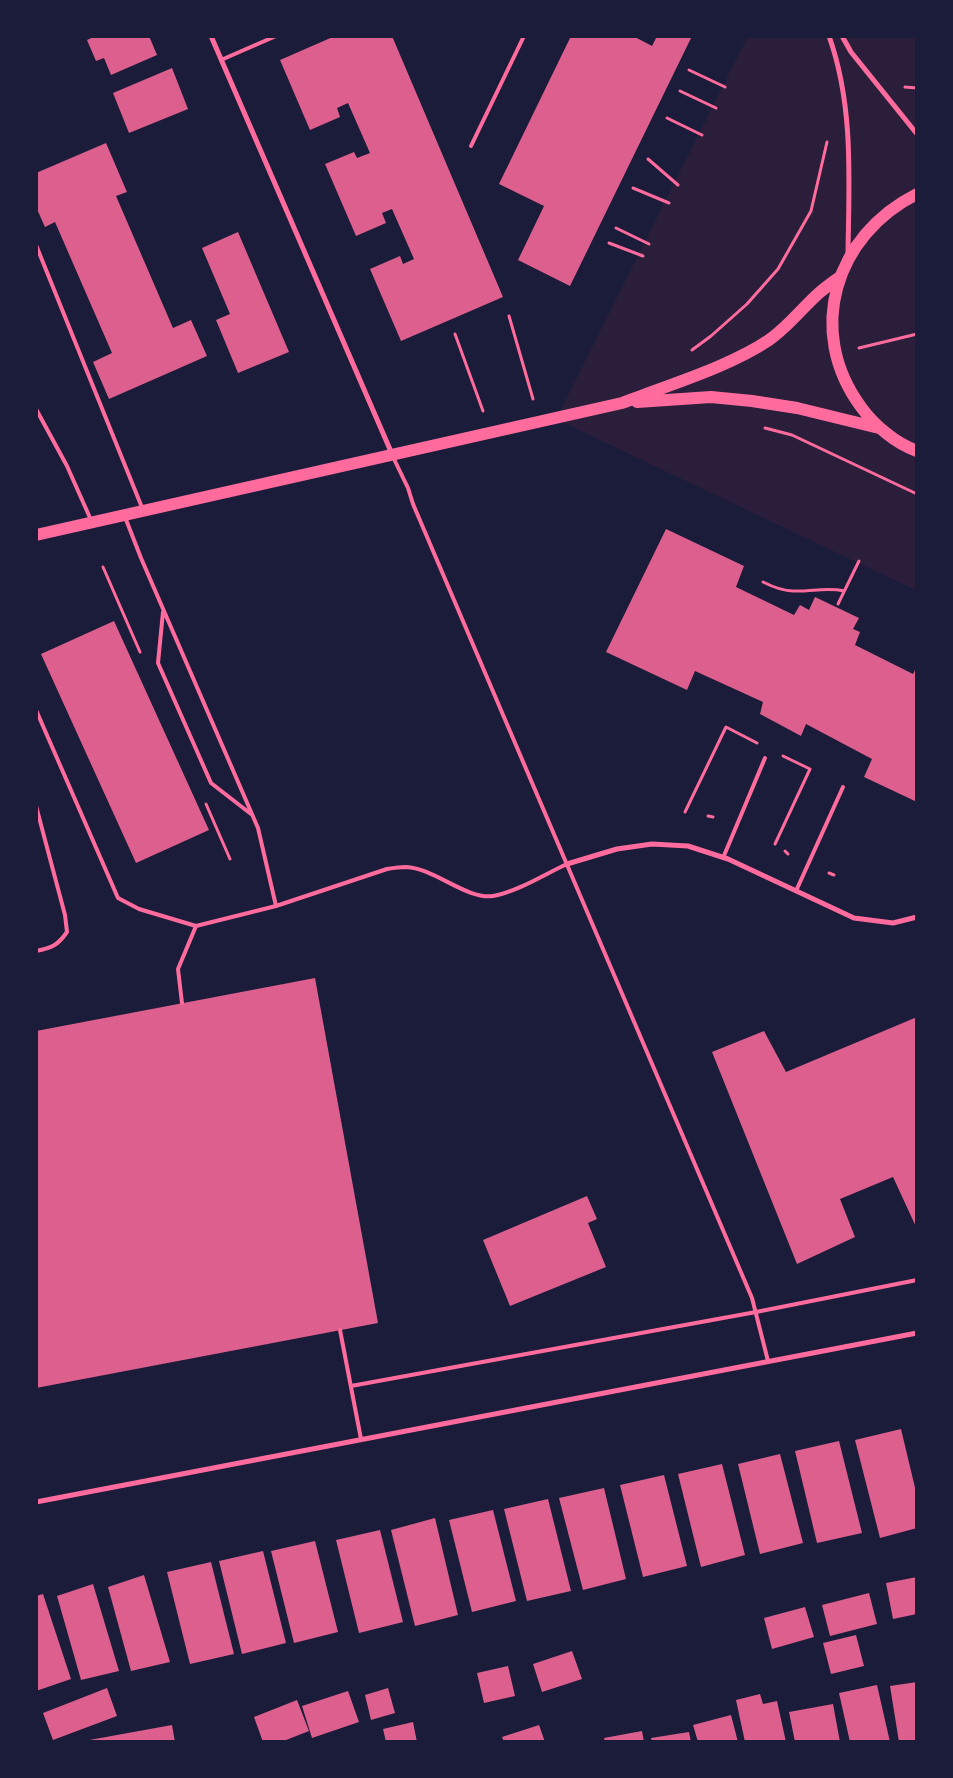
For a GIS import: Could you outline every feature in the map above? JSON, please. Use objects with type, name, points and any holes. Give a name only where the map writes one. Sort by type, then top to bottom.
[{"type":"main road","points":[[917,194],[898,204],[878,219],[861,238],[840,277],[833,319],[834,341],[838,362],[845,381],[855,398],[867,415],[881,429],[910,449],[917,451]]},
{"type":"main road","points":[[36,535],[622,403],[705,372],[755,349],[771,339],[840,277]]},
{"type":"main road","points":[[622,403],[711,397],[752,401],[797,408],[881,429]]},
{"type":"street","points":[[211,36],[392,455]]},
{"type":"street","points":[[829,36],[841,86],[850,151],[848,259]]},
{"type":"street","points":[[842,36],[851,52],[917,134]]},
{"type":"street","points":[[567,864],[617,849],[652,844],[688,846],[723,858],[854,918],[893,923],[917,918]]},
{"type":"street","points":[[36,1502],[917,1333]]},
{"type":"lane","points":[[221,60],[276,36]]},
{"type":"lane","points":[[470,146],[524,36]]},
{"type":"lane","points":[[36,245],[143,511]]},
{"type":"lane","points":[[36,408],[67,466],[92,522]]},
{"type":"lane","points":[[392,455],[408,488],[413,504],[752,1298],[768,1361]]},
{"type":"lane","points":[[124,515],[163,610],[258,828],[276,906]]},
{"type":"lane","points":[[163,610],[158,663],[210,783],[252,814]]},
{"type":"lane","points":[[36,710],[118,898],[139,909],[196,926],[276,906],[387,869],[406,867],[423,871],[476,894],[492,896],[510,890],[567,864]]},
{"type":"lane","points":[[723,858],[765,758]]},
{"type":"lane","points":[[796,891],[843,787]]},
{"type":"lane","points":[[36,806],[65,915],[67,932],[59,944],[47,950],[36,951]]},
{"type":"lane","points":[[182,1003],[178,969],[196,926]]},
{"type":"lane","points":[[351,1386],[756,1312],[917,1280]]},
{"type":"lane","points":[[340,1330],[361,1439]]},
{"type":"path","points":[[689,70],[726,87]]},
{"type":"path","points":[[680,91],[716,108]]},
{"type":"path","points":[[666,118],[702,135]]},
{"type":"path","points":[[689,353],[747,304],[778,269],[811,211],[828,137]]},
{"type":"path","points":[[648,159],[678,185]]},
{"type":"path","points":[[633,188],[669,204]]},
{"type":"path","points":[[616,228],[649,244]]},
{"type":"path","points":[[609,243],[642,256]]},
{"type":"path","points":[[509,316],[531,391]]},
{"type":"path","points":[[456,334],[480,403]]},
{"type":"path","points":[[867,346],[917,334]]},
{"type":"path","points":[[764,428],[792,435],[917,494]]},
{"type":"path","points":[[838,604],[859,561]]},
{"type":"path","points":[[763,582],[779,589],[794,591],[832,588],[844,591]]},
{"type":"path","points":[[685,812],[726,727]]},
{"type":"path","points":[[775,844],[810,769]]},
{"type":"path","points":[[708,816],[713,817]]},
{"type":"path","points":[[829,873],[834,875]]},
{"type":"shaded area","points":[[748,36],[917,36],[917,591],[556,419]]},
{"type":"building","points":[[96,36],[149,36],[157,55],[111,75],[104,58],[96,61],[87,40]]},
{"type":"building","points":[[335,36],[392,36],[503,297],[401,341],[370,269],[400,256],[403,264],[414,259],[392,209],[382,213],[386,223],[356,236],[325,164],[354,152],[357,158],[370,153],[348,103],[337,108],[340,117],[310,130],[280,60]]},
{"type":"building","points":[[571,36],[633,36],[652,46],[657,36],[692,36],[570,286],[518,260],[544,206],[499,184]]},
{"type":"building","points":[[172,68],[188,109],[129,133],[113,93]]},
{"type":"building","points":[[106,143],[127,192],[116,196],[173,328],[191,320],[207,356],[109,399],[93,362],[112,353],[55,222],[45,227],[36,207],[36,173]]},
{"type":"building","points":[[238,232],[289,352],[238,373],[216,320],[230,314],[202,248]]},
{"type":"building","points":[[666,529],[744,566],[736,587],[794,615],[800,605],[809,610],[815,597],[859,618],[853,629],[860,632],[855,645],[913,674],[917,666],[917,802],[864,777],[872,759],[806,724],[801,736],[760,714],[763,702],[695,671],[687,690],[606,652]]},
{"type":"building","points":[[114,621],[209,830],[136,863],[41,654]]},
{"type":"building","points":[[315,978],[378,1323],[36,1388],[36,1031]]},
{"type":"building","points":[[917,1017],[917,1229],[893,1177],[840,1199],[855,1237],[797,1264],[712,1052],[764,1031],[786,1072]]},
{"type":"building","points":[[587,1196],[597,1219],[588,1223],[606,1267],[510,1306],[483,1240]]},
{"type":"building","points":[[901,1429],[917,1496],[917,1528],[880,1538],[855,1440]]},
{"type":"building","points":[[839,1441],[862,1533],[817,1543],[795,1451]]},
{"type":"building","points":[[780,1454],[803,1543],[760,1554],[738,1464]]},
{"type":"building","points":[[722,1464],[745,1555],[701,1567],[678,1474]]},
{"type":"building","points":[[664,1475],[687,1566],[643,1577],[620,1485]]},
{"type":"building","points":[[604,1488],[626,1579],[583,1590],[559,1498]]},
{"type":"building","points":[[548,1499],[571,1591],[527,1601],[504,1509]]},
{"type":"building","points":[[493,1510],[516,1601],[472,1612],[449,1520]]},
{"type":"building","points":[[435,1518],[458,1615],[415,1626],[391,1530]]},
{"type":"building","points":[[380,1530],[403,1622],[359,1633],[336,1540]]},
{"type":"building","points":[[315,1541],[338,1632],[294,1643],[271,1551]]},
{"type":"building","points":[[263,1551],[286,1643],[242,1654],[219,1561]]},
{"type":"building","points":[[211,1562],[234,1654],[190,1664],[167,1572]]},
{"type":"building","points":[[144,1575],[170,1662],[131,1671],[108,1587]]},
{"type":"building","points":[[917,1577],[917,1614],[893,1619],[886,1583]]},
{"type":"building","points":[[93,1584],[119,1671],[81,1680],[57,1596]]},
{"type":"building","points":[[869,1593],[877,1624],[830,1636],[822,1605]]},
{"type":"building","points":[[43,1594],[71,1679],[36,1691],[36,1596]]},
{"type":"building","points":[[805,1607],[814,1637],[772,1649],[764,1618]]},
{"type":"building","points":[[856,1635],[864,1666],[831,1674],[823,1643]]},
{"type":"building","points":[[572,1651],[582,1679],[542,1692],[533,1664]]},
{"type":"building","points":[[508,1666],[515,1696],[484,1703],[477,1673]]},
{"type":"building","points":[[917,1682],[917,1742],[899,1742],[890,1686]]},
{"type":"building","points":[[877,1685],[890,1742],[850,1742],[839,1693]]},
{"type":"building","points":[[107,1688],[117,1716],[53,1740],[43,1713]]},
{"type":"building","points":[[388,1688],[395,1713],[371,1720],[365,1695]]},
{"type":"building","points":[[348,1691],[359,1722],[312,1738],[302,1706]]},
{"type":"building","points":[[760,1694],[763,1704],[777,1701],[786,1742],[745,1742],[736,1700]]},
{"type":"building","points":[[297,1700],[309,1731],[281,1742],[263,1742],[254,1717]]},
{"type":"building","points":[[833,1704],[840,1742],[795,1742],[789,1712]]},
{"type":"building","points":[[731,1715],[738,1742],[698,1742],[693,1725]]},
{"type":"building","points":[[413,1722],[417,1742],[386,1742],[383,1729]]},
{"type":"building","points":[[172,1725],[175,1742],[84,1742],[84,1741]]},
{"type":"building","points":[[539,1725],[545,1742],[504,1742],[502,1737]]},
{"type":"building","points":[[642,1731],[644,1742],[605,1742],[604,1738]]},
{"type":"building","points":[[689,1732],[691,1742],[652,1742],[651,1738]]}]
